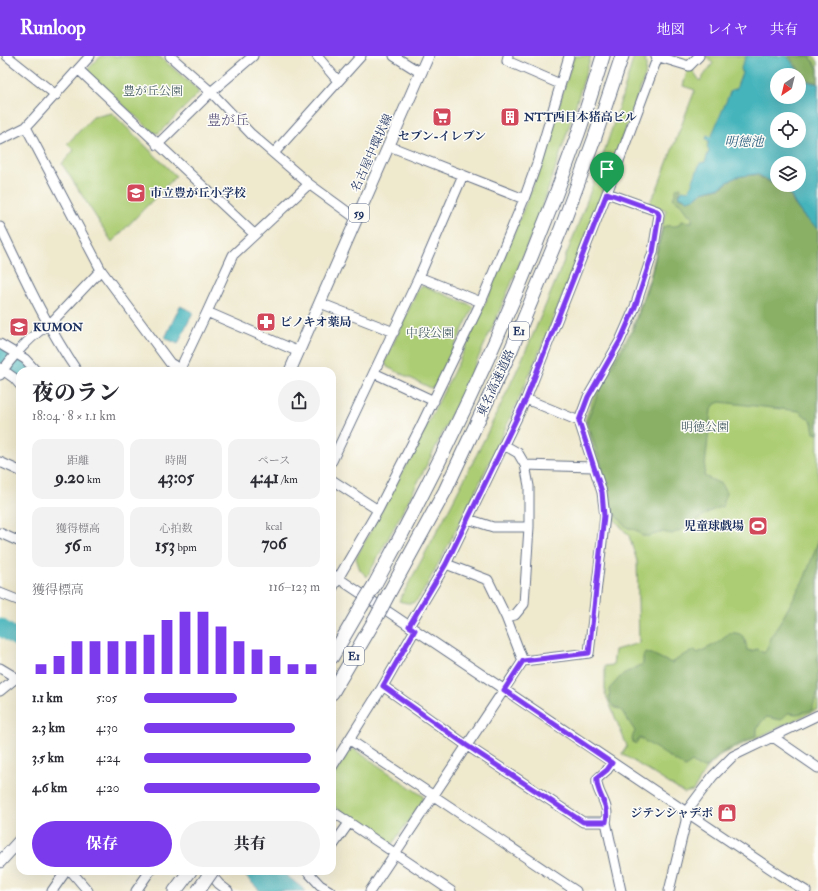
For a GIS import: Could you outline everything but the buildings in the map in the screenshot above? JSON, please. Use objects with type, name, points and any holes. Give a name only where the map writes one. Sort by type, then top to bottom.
[{"type":"highway","name":"東名高速道路","points":[[336,650],[429,483],[496,342],[545,222],[576,140],[603,56]]},
{"type":"highway","name":"東名高速道路","points":[[336,686],[376,618],[445,491],[511,350],[564,222],[595,137],[622,56]]},
{"type":"highway","points":[[198,891],[209,875]]},
{"type":"main road","name":"名古屋中環状線","points":[[292,367],[428,56]]},
{"type":"main road","points":[[0,862],[16,844]]},
{"type":"street","points":[[7,56],[56,95]]},
{"type":"street","points":[[0,140],[26,127],[90,56]]},
{"type":"street","points":[[170,56],[210,92],[251,134],[309,184],[356,219]]},
{"type":"street","points":[[157,145],[210,92],[253,56]]},
{"type":"street","points":[[317,56],[338,82]]},
{"type":"street","points":[[274,153],[361,56]]},
{"type":"street","points":[[394,56],[421,73]]},
{"type":"street","points":[[508,56],[506,61],[560,84]]},
{"type":"street","points":[[336,574],[378,510],[434,401],[481,302],[524,199],[537,163],[569,56]]},
{"type":"street","points":[[336,761],[383,686],[446,564],[526,399],[607,193],[657,56],[689,66],[699,56]]},
{"type":"street","points":[[78,70],[254,234]]},
{"type":"street","points":[[26,127],[101,270],[170,364],[174,367]]},
{"type":"street","points":[[389,146],[524,199]]},
{"type":"street","points":[[336,453],[419,277],[462,175]]},
{"type":"street","points":[[180,367],[208,312],[233,255],[309,184]]},
{"type":"street","points":[[370,891],[523,661],[589,653],[604,516],[602,492],[579,421],[588,397],[620,341],[635,307],[653,252],[659,215],[657,211],[607,193]]},
{"type":"street","points":[[0,227],[49,325],[75,367]]},
{"type":"street","points":[[16,382],[2,370],[43,328],[49,325],[101,270]]},
{"type":"street","points":[[419,277],[481,302]]},
{"type":"street","points":[[320,303],[394,332]]},
{"type":"street","points":[[208,312],[299,352]]},
{"type":"street","points":[[0,344],[24,359],[32,367]]},
{"type":"street","points":[[374,373],[434,401]]},
{"type":"street","points":[[526,399],[579,421]]},
{"type":"street","points":[[504,445],[518,453],[525,464],[529,486],[529,528],[524,604],[516,615],[506,617]]},
{"type":"street","points":[[0,462],[16,469]]},
{"type":"street","points":[[525,464],[593,468]]},
{"type":"street","points":[[336,483],[378,510]]},
{"type":"street","points":[[468,519],[494,527],[529,528]]},
{"type":"street","points":[[0,533],[16,540]]},
{"type":"street","points":[[446,564],[488,580],[506,617],[523,661]]},
{"type":"street","points":[[336,577],[612,763],[806,891]]},
{"type":"street","points":[[0,593],[16,599]]},
{"type":"street","points":[[0,668],[16,678]]},
{"type":"street","points":[[0,691],[16,680]]},
{"type":"street","points":[[383,686],[466,745],[583,822],[606,822]]},
{"type":"street","points":[[669,891],[686,812],[713,776],[733,756],[818,715]]},
{"type":"street","points":[[773,737],[818,768]]},
{"type":"street","points":[[350,740],[571,890]]},
{"type":"street","points":[[612,763],[607,770],[597,778],[596,783],[606,806],[606,822],[621,891]]},
{"type":"street","points":[[336,814],[451,891]]},
{"type":"street","points":[[336,841],[349,823]]},
{"type":"street","points":[[52,891],[63,875]]},
{"type":"street","points":[[74,875],[88,891]]},
{"type":"street","points":[[136,891],[147,875]]},
{"type":"street","points":[[211,875],[219,884],[228,891]]},
{"type":"street","points":[[312,875],[320,885],[330,891]]},
{"type":"green space","name":"豊が丘公園","points":[[101,56],[159,56],[198,90],[198,94],[159,133],[154,133],[89,74],[88,69]]},
{"type":"green space","points":[[574,56],[591,56],[552,178],[525,251],[451,416],[431,457],[367,577],[360,570],[356,558],[416,447],[459,361],[487,299],[538,173]]},
{"type":"green space","points":[[634,56],[642,56],[644,58],[646,65],[645,76],[576,260],[532,369],[480,482],[423,592],[416,601],[411,603],[399,601],[469,470],[533,335],[588,197]]},
{"type":"green space","name":"明徳公園","points":[[705,56],[814,56],[818,62],[818,709],[722,754],[708,767],[693,791],[684,793],[622,754],[627,746],[605,693],[605,666],[613,665],[615,650],[639,643],[637,561],[629,536],[610,514],[601,474],[585,420],[597,386],[631,331],[650,277],[666,210],[649,203],[657,189],[695,90],[683,86],[688,68],[692,69],[700,81],[713,63]]},
{"type":"green space","points":[[789,56],[810,56],[818,69],[818,83],[806,79],[806,68],[798,68]]},
{"type":"green space","points":[[112,113],[176,176],[112,242],[62,164],[74,150],[67,144],[93,117]]},
{"type":"green space","points":[[756,175],[770,183],[770,192],[789,192],[794,204],[805,218],[818,228],[818,434],[814,433],[812,422],[799,411],[720,402],[715,404],[711,410],[704,476],[721,484],[726,493],[723,506],[701,517],[692,528],[688,527],[672,534],[662,532],[649,536],[642,536],[638,531],[626,527],[611,509],[602,467],[587,421],[603,381],[632,333],[650,280],[663,227],[677,226],[681,221],[692,222],[692,215],[689,215],[680,203],[673,199],[677,188],[681,187],[678,197],[687,200],[695,198],[702,192],[720,188],[736,177]]},
{"type":"green space","name":"中段公園","points":[[424,286],[471,305],[473,308],[436,386],[431,388],[387,367],[385,362],[419,287]]},
{"type":"green space","points":[[818,542],[818,692],[812,710],[797,714],[788,713],[781,720],[767,717],[762,721],[757,729],[757,735],[721,753],[706,768],[699,767],[692,762],[685,767],[640,738],[635,744],[632,738],[635,731],[621,710],[614,707],[610,701],[609,689],[623,674],[643,664],[645,652],[672,663],[695,650],[698,653],[719,642],[728,633],[737,633],[744,638],[747,650],[751,651],[757,649],[764,653],[767,649],[770,638],[780,623],[805,577]]},
{"type":"green space","points":[[354,749],[423,796],[423,800],[393,843],[390,844],[336,808],[336,772],[350,750]]},
{"type":"water","name":"明徳池","points":[[746,56],[787,56],[796,68],[770,68],[770,104],[806,104],[806,81],[818,84],[818,228],[805,218],[788,192],[806,192],[806,156],[770,156],[770,181],[757,174],[736,177],[720,187],[702,192],[695,198],[687,200],[679,196],[682,190],[689,191],[700,163],[705,162],[709,151],[707,147],[709,141],[706,139],[707,135],[711,137],[731,90],[736,89],[742,73],[741,68]]},
{"type":"water","points":[[180,306],[193,312],[178,344],[165,338]]},
{"type":"water","points":[[244,875],[286,875],[306,891],[260,891]]},
{"type":"waterway","points":[[0,354],[17,367]]},
{"type":"waterway","points":[[0,627],[16,637]]},
{"type":"place","name":"セブン-イレブン","points":[[442,117]]},
{"type":"place","name":"NTT西日本猪高ビル","points":[[510,117]]},
{"type":"place","name":"市立豊が丘小学校","points":[[136,193]]},
{"type":"place","name":"ピノキオ薬局","points":[[266,322]]},
{"type":"place","name":"KUMON","points":[[19,327]]},
{"type":"place","name":"児童球戯場","points":[[758,526]]},
{"type":"place","name":"ジテンシャデポ","points":[[727,813]]},
{"type":"district","name":"豊が丘","points":[[228,120]]},
{"type":"route","points":[[607,193],[657,211],[659,215],[653,252],[635,307],[620,341],[588,397],[579,421],[602,492],[604,516],[589,653],[523,661],[504,690],[612,763],[607,770],[597,778],[596,783],[606,806],[606,822],[583,822],[466,745],[383,686],[415,630],[409,626],[446,564],[526,399],[607,193]]}]
